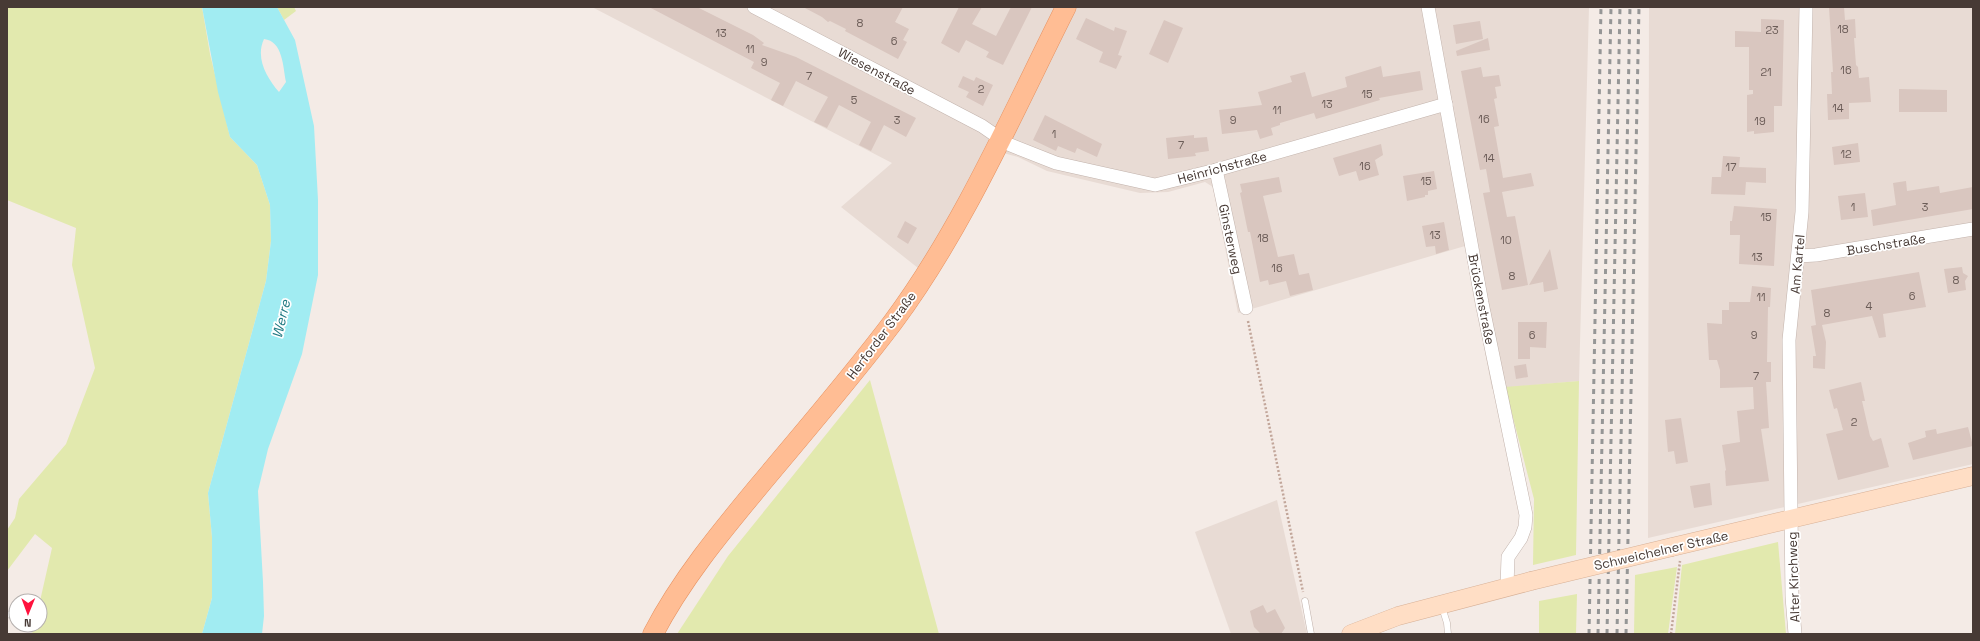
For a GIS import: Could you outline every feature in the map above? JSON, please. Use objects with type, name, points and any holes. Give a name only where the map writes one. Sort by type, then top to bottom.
[{"type":"main road","name":"Herforder Straße","points":[[653,634],[676,594],[723,529],[864,360],[894,320],[926,273],[964,209],[1066,7]]},
{"type":"street","name":"Wiesenstraße","points":[[754,7],[982,126],[999,138]]},
{"type":"street","name":"Brückenstraße","points":[[1428,7],[1482,303],[1526,515],[1525,527],[1521,538],[1508,557],[1507,586]]},
{"type":"street","name":"Am Kartel","points":[[1791,520],[1790,340],[1798,256],[1804,139],[1806,7]]},
{"type":"street","name":"Heinrichstraße","points":[[999,138],[1008,144],[1056,163],[1155,185],[1216,170],[1446,104]]},
{"type":"street","name":"Ginsterweg","points":[[1216,170],[1246,308]]},
{"type":"street","name":"Buschstraße","points":[[1798,256],[1816,255],[1973,230]]},
{"type":"street","name":"Schweichelner Straße","points":[[1351,634],[1398,616],[1440,603],[1530,581],[1676,554],[1791,520],[1973,476]]},
{"type":"street","name":"Alter Kirchweg","points":[[1791,520],[1792,597],[1796,634]]},
{"type":"lane","points":[[1305,601],[1311,634]]},
{"type":"lane","points":[[1440,603],[1447,623],[1448,634]]},
{"type":"path","points":[[1246,308],[1305,601]]},
{"type":"path","points":[[1671,634],[1676,554]]},
{"type":"shaded area","points":[[592,7],[1589,7],[1579,381],[1492,389],[1465,246],[1238,313],[1213,187],[1205,182],[1168,192],[1140,193],[1047,171],[1018,157],[985,148],[946,225],[918,268],[841,207],[892,163]]},
{"type":"shaded area","points":[[1649,7],[1973,7],[1973,464],[1648,538]]},
{"type":"shaded area","points":[[1277,500],[1307,634],[1231,634],[1195,532]]},
{"type":"green space","points":[[7,7],[202,7],[210,54],[230,137],[257,165],[270,205],[271,241],[266,281],[208,493],[212,537],[212,598],[202,634],[32,634],[48,633],[48,593],[42,593],[52,548],[35,534],[7,571],[7,530],[15,518],[19,499],[66,444],[95,368],[72,265],[76,228],[7,200]]},
{"type":"green space","points":[[277,7],[294,7],[296,11],[284,20]]},
{"type":"green space","points":[[870,380],[939,634],[677,634],[728,556]]},
{"type":"green space","points":[[1579,381],[1576,555],[1533,565],[1534,499],[1505,387]]},
{"type":"green space","points":[[1778,542],[1786,634],[1675,634],[1682,565]]},
{"type":"green space","points":[[1677,567],[1668,634],[1634,634],[1635,575]]},
{"type":"green space","points":[[1577,594],[1576,634],[1539,634],[1539,601]]},
{"type":"water","name":"Werre","points":[[202,7],[277,7],[295,40],[314,126],[318,200],[318,275],[302,354],[268,449],[258,491],[264,616],[262,634],[202,634],[212,598],[212,537],[208,493],[266,281],[271,241],[270,205],[257,165],[230,137],[218,92]],"holes":[[[264,39],[275,44],[279,50],[284,69],[286,82],[279,92],[270,80],[262,60],[261,53]]]},
{"type":"building","points":[[649,7],[697,7],[753,35],[764,43],[762,45],[796,57],[916,118],[906,137],[884,125],[871,151],[859,145],[871,122],[839,105],[827,128],[814,122],[828,97],[796,81],[783,106],[771,100],[780,83],[751,68],[754,62]]},
{"type":"building","points":[[803,7],[903,7],[895,22],[909,29],[903,40],[907,42],[898,59],[845,31],[846,29],[830,21],[828,22],[822,17]]},
{"type":"building","points":[[959,7],[982,7],[972,24],[996,36],[1011,7],[1032,7],[1003,65],[986,57],[989,52],[966,40],[959,53],[941,43]]},
{"type":"building","points":[[1829,7],[1844,7],[1845,20],[1855,19],[1856,38],[1854,38],[1856,65],[1858,67],[1859,78],[1869,77],[1871,102],[1849,103],[1849,119],[1828,120],[1827,94],[1832,94],[1831,72],[1833,72]]},
{"type":"building","points":[[1086,18],[1114,31],[1115,27],[1127,31],[1118,55],[1122,56],[1116,69],[1099,62],[1103,52],[1076,39]]},
{"type":"building","points":[[1761,19],[1784,20],[1782,106],[1774,106],[1774,132],[1754,134],[1754,131],[1747,132],[1747,95],[1753,94],[1753,90],[1749,90],[1749,47],[1735,47],[1735,31],[1761,32]]},
{"type":"building","points":[[1164,20],[1183,28],[1168,63],[1149,54]]},
{"type":"building","points":[[1480,21],[1483,39],[1456,44],[1453,25]]},
{"type":"building","points":[[1488,38],[1490,50],[1457,56],[1456,51]]},
{"type":"building","points":[[1381,66],[1383,77],[1420,71],[1423,90],[1379,98],[1380,100],[1316,119],[1314,113],[1280,123],[1280,125],[1271,128],[1273,135],[1260,139],[1257,130],[1222,134],[1219,110],[1262,105],[1258,92],[1292,82],[1290,76],[1305,72],[1312,97],[1347,87],[1345,77]]},
{"type":"building","points":[[1481,67],[1483,77],[1499,75],[1501,86],[1495,87],[1497,98],[1494,99],[1499,126],[1494,127],[1503,178],[1531,173],[1534,186],[1502,192],[1507,217],[1515,216],[1528,285],[1502,290],[1483,193],[1490,192],[1486,169],[1480,170],[1461,71]]},
{"type":"building","points":[[963,76],[974,81],[976,77],[993,85],[983,106],[966,97],[969,92],[958,87]]},
{"type":"building","points":[[1899,89],[1947,90],[1947,112],[1899,112]]},
{"type":"building","points":[[1045,115],[1102,144],[1097,157],[1077,148],[1075,153],[1058,146],[1056,151],[1033,140]]},
{"type":"building","points":[[1194,135],[1194,138],[1207,137],[1209,151],[1195,153],[1196,156],[1168,159],[1166,138]]},
{"type":"building","points":[[1858,143],[1860,162],[1834,165],[1832,147]]},
{"type":"building","points":[[1381,144],[1383,155],[1375,160],[1379,175],[1359,181],[1356,171],[1339,176],[1333,158]]},
{"type":"building","points":[[1723,156],[1740,157],[1739,167],[1766,168],[1766,183],[1746,182],[1745,195],[1711,194],[1712,177],[1721,177]]},
{"type":"building","points":[[1434,171],[1437,189],[1428,191],[1428,195],[1425,195],[1425,197],[1407,201],[1403,176]]},
{"type":"building","points":[[1279,177],[1282,192],[1263,196],[1278,257],[1294,254],[1299,275],[1309,273],[1313,290],[1290,296],[1286,281],[1269,285],[1268,280],[1260,282],[1250,232],[1248,232],[1240,193],[1242,192],[1240,184]]},
{"type":"building","points":[[1906,181],[1907,191],[1939,186],[1940,193],[1973,187],[1973,209],[1873,226],[1871,210],[1896,205],[1893,183]]},
{"type":"building","points":[[1865,193],[1868,217],[1841,220],[1838,196]]},
{"type":"building","points":[[1734,206],[1777,209],[1774,266],[1739,264],[1740,235],[1730,235],[1730,221],[1732,221]]},
{"type":"building","points":[[905,221],[917,228],[908,244],[897,237]]},
{"type":"building","points":[[1444,222],[1449,250],[1436,254],[1435,246],[1426,247],[1422,226]]},
{"type":"building","points":[[1550,249],[1558,289],[1544,292],[1543,282],[1529,285]]},
{"type":"building","points":[[1962,267],[1963,273],[1968,276],[1965,281],[1966,290],[1948,293],[1944,269]]},
{"type":"building","points":[[1919,272],[1926,307],[1883,314],[1886,337],[1879,338],[1872,316],[1822,325],[1826,342],[1825,369],[1813,368],[1813,356],[1816,356],[1811,326],[1816,325],[1811,290]]},
{"type":"building","points":[[1752,286],[1771,288],[1770,307],[1768,307],[1767,362],[1771,362],[1771,382],[1766,382],[1769,428],[1761,429],[1769,481],[1726,486],[1726,470],[1722,445],[1740,442],[1737,411],[1754,409],[1753,387],[1720,388],[1720,370],[1717,360],[1709,360],[1707,323],[1722,324],[1722,310],[1729,310],[1729,302],[1750,302]]},
{"type":"building","points":[[1518,322],[1547,322],[1546,348],[1530,347],[1530,359],[1518,359]]},
{"type":"building","points":[[1526,364],[1528,377],[1516,379],[1514,366]]},
{"type":"building","points":[[1861,382],[1865,401],[1862,401],[1870,436],[1873,441],[1881,438],[1889,467],[1838,480],[1826,434],[1843,430],[1837,408],[1834,409],[1829,390]]},
{"type":"building","points":[[1681,418],[1688,462],[1676,464],[1674,451],[1668,452],[1665,420]]},
{"type":"building","points":[[1968,427],[1973,446],[1913,460],[1908,443],[1926,437],[1925,431],[1936,429],[1937,434]]},
{"type":"building","points":[[1710,483],[1712,505],[1694,508],[1690,486]]},
{"type":"building","points":[[1263,605],[1267,613],[1275,609],[1285,628],[1281,634],[1261,634],[1254,627],[1250,611]]},
{"type":"railway","points":[[1589,634],[1601,7]]},
{"type":"railway","points":[[1598,634],[1611,7]]},
{"type":"railway","points":[[1607,634],[1620,7]]},
{"type":"railway","points":[[1617,634],[1630,7]]},
{"type":"railway","points":[[1626,634],[1639,7]]}]
